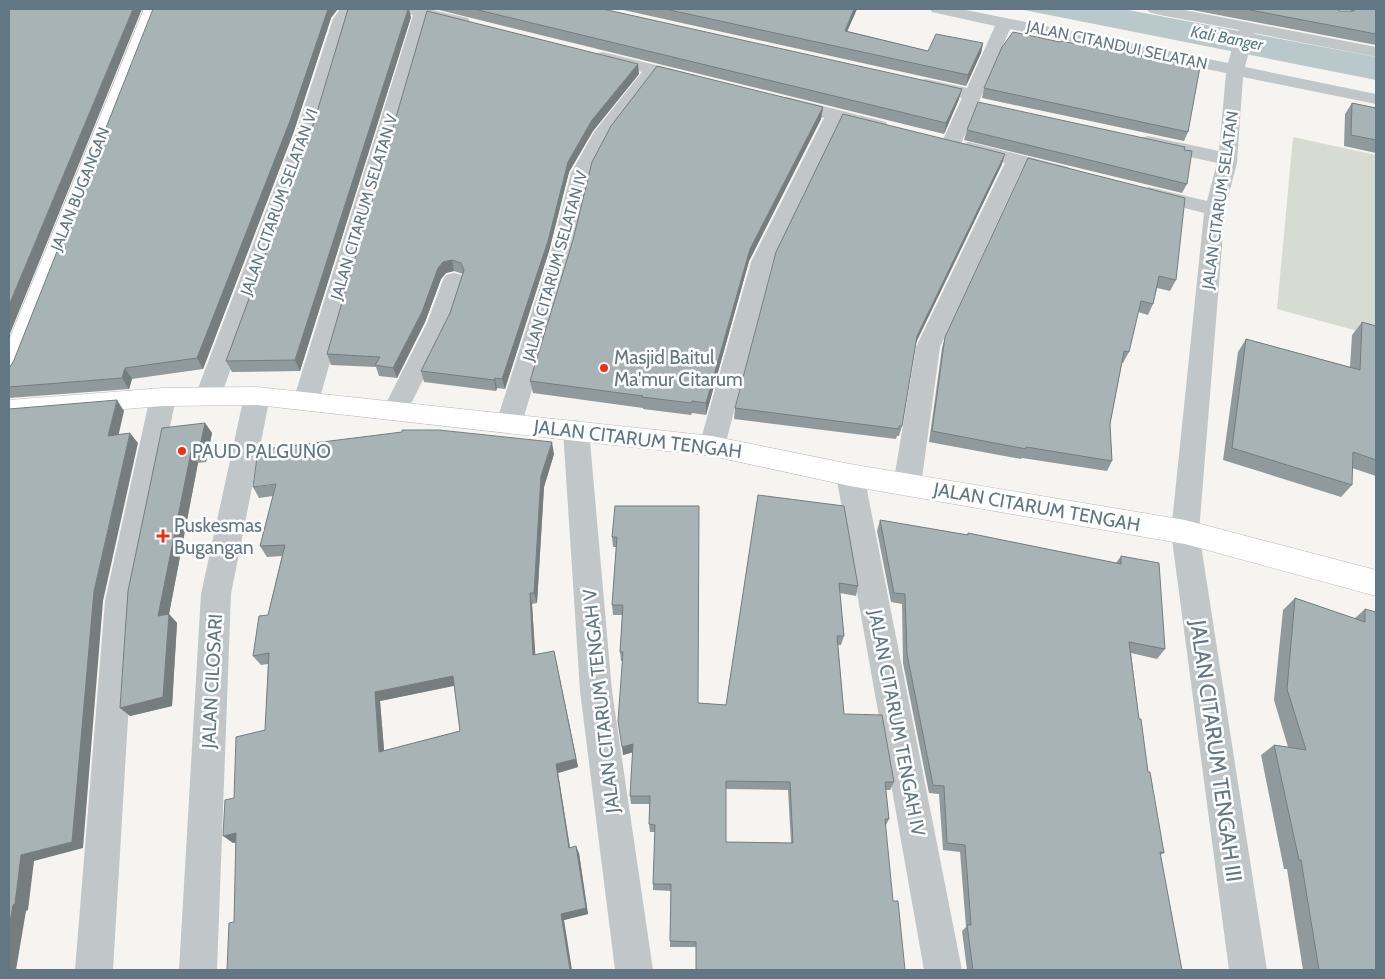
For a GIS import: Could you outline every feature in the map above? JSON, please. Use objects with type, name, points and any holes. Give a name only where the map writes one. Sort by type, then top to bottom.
[{"type":"street","name":"JALAN BUGANGAN","points":[[9,370],[152,9]]},
{"type":"street","name":"JALAN CITARUM SELATAN VI","points":[[208,396],[306,132],[341,19],[348,9]]},
{"type":"street","name":"JALAN CITANDUI SELATAN","points":[[938,9],[1238,62]]},
{"type":"street","points":[[1155,9],[1247,30],[1376,52]]},
{"type":"street","points":[[414,11],[480,27]]},
{"type":"street","name":"JALAN CITARUM SELATAN V","points":[[306,401],[414,11]]},
{"type":"street","points":[[952,144],[976,101],[1004,22]]},
{"type":"street","name":"JALAN CITARUM SELATAN","points":[[1185,532],[1215,209],[1227,159],[1238,62],[1247,30]]},
{"type":"street","points":[[586,53],[711,84]]},
{"type":"street","points":[[1238,62],[1376,100]]},
{"type":"street","name":"JALAN CITARUM SELATAN IV","points":[[509,423],[562,252],[581,173],[601,136],[653,70]]},
{"type":"street","points":[[906,80],[976,101]]},
{"type":"street","points":[[768,98],[893,130]]},
{"type":"street","points":[[712,446],[762,262],[835,115]]},
{"type":"street","points":[[1131,138],[1227,159]]},
{"type":"street","points":[[932,139],[1082,176]]},
{"type":"street","points":[[907,485],[928,347],[1016,160]]},
{"type":"street","points":[[1130,188],[1215,209]]},
{"type":"street","points":[[396,411],[439,323],[454,280]]},
{"type":"street","name":"JALAN CITARUM TENGAH","points":[[9,409],[163,397],[257,396],[712,446],[850,476],[1185,532],[1376,583]]},
{"type":"street","name":"JALAN CILOSARI","points":[[198,970],[216,594],[257,396]]},
{"type":"street","points":[[94,970],[120,601],[163,397]]},
{"type":"street","name":"JALAN CITARUM TENGAH V","points":[[576,430],[596,691],[634,970]]},
{"type":"street","name":"JALAN CITARUM TENGAH IV","points":[[850,476],[943,970]]},
{"type":"street","name":"JALAN CITARUM TENGAH III","points":[[1185,532],[1248,970]]},
{"type":"shaded area","points":[[1293,137],[1376,155],[1376,336],[1277,309]]},
{"type":"water","name":"Kali Banger","points":[[1019,9],[1123,9],[1376,57],[1376,80]]},
{"type":"building","points":[[9,9],[133,9],[9,305]]},
{"type":"building","points":[[153,9],[328,9],[290,121],[197,358],[125,368],[122,378],[9,387],[9,367],[14,360]]},
{"type":"building","points":[[348,9],[408,9],[295,360],[226,361],[314,122]]},
{"type":"building","points":[[474,9],[603,9],[962,89],[946,123]]},
{"type":"building","points":[[665,9],[854,9],[845,31],[928,51],[936,34],[983,43],[968,75]]},
{"type":"building","points":[[1245,9],[1338,9],[1339,11],[1354,11],[1354,9],[1376,9],[1376,34]]},
{"type":"building","points":[[427,11],[638,64],[592,120],[568,162],[548,241],[502,379],[495,378],[494,380],[421,371],[450,313],[464,270],[461,263],[452,260],[443,262],[438,268],[422,312],[393,368],[375,365],[380,357],[327,354]]},
{"type":"building","points":[[1013,32],[1200,67],[1188,132],[984,88],[1002,47]]},
{"type":"building","points":[[657,66],[823,107],[750,249],[706,403],[642,397],[530,381],[573,240],[592,162],[611,126]]},
{"type":"building","points":[[978,102],[1185,147],[1184,150],[1192,151],[1187,184],[967,130]]},
{"type":"building","points":[[1352,103],[1376,108],[1376,140],[1351,135]]},
{"type":"building","points":[[843,114],[1005,154],[917,336],[902,426],[899,426],[899,429],[735,408],[776,252]]},
{"type":"building","points":[[1028,158],[1185,198],[1176,280],[1159,276],[1153,304],[1141,301],[1129,352],[1124,351],[1110,424],[1112,461],[1026,447],[1026,449],[932,431],[945,337]]},
{"type":"building","points":[[1362,322],[1376,326],[1376,460],[1353,452],[1352,485],[1232,448],[1246,339],[1360,370]]},
{"type":"building","points":[[117,400],[108,436],[130,433],[94,591],[72,842],[21,855],[15,904],[13,905],[9,928],[9,409]]},
{"type":"building","points":[[205,423],[199,451],[191,452],[158,616],[169,614],[163,697],[120,708],[128,591],[162,428]]},
{"type":"building","points":[[402,430],[439,430],[552,442],[541,476],[534,593],[530,593],[533,655],[554,651],[576,759],[556,764],[569,848],[576,846],[586,908],[561,914],[570,970],[227,970],[229,923],[234,922],[236,833],[223,836],[225,800],[234,798],[236,737],[265,730],[269,653],[253,656],[259,616],[268,615],[285,545],[260,546],[276,484],[253,487],[258,450],[402,432]],"holes":[[[453,676],[460,731],[379,752],[375,692]]]},
{"type":"building","points":[[758,495],[844,506],[858,586],[839,583],[844,636],[837,636],[844,714],[882,715],[894,782],[885,782],[889,819],[885,819],[893,901],[898,901],[905,970],[696,970],[696,942],[670,941],[671,884],[653,884],[655,825],[649,824],[650,796],[630,796],[633,744],[622,747],[618,721],[623,652],[620,652],[623,605],[612,605],[617,537],[612,537],[615,506],[699,506],[698,703],[726,705]],"holes":[[[726,781],[790,782],[793,843],[726,842]]]},
{"type":"building","points":[[880,520],[968,535],[968,533],[1121,564],[1121,556],[1159,563],[1165,649],[1129,642],[1139,719],[1141,719],[1148,772],[1150,772],[1164,853],[1160,852],[1182,970],[973,970],[967,925],[971,925],[965,845],[947,843],[944,786],[933,785],[907,654],[905,594],[894,593]]},
{"type":"building","points":[[1295,598],[1365,622],[1365,609],[1376,612],[1376,970],[1319,970],[1301,860],[1299,860],[1274,745],[1306,750],[1287,689]]},
{"type":"place","name":"Masjid Baitul Ma'mur Citarum","points":[[604,368]]},
{"type":"place","name":"PAUD PALGUNO","points":[[182,451]]},
{"type":"place","name":"Puskesmas Bugangan","points":[[163,536]]}]
